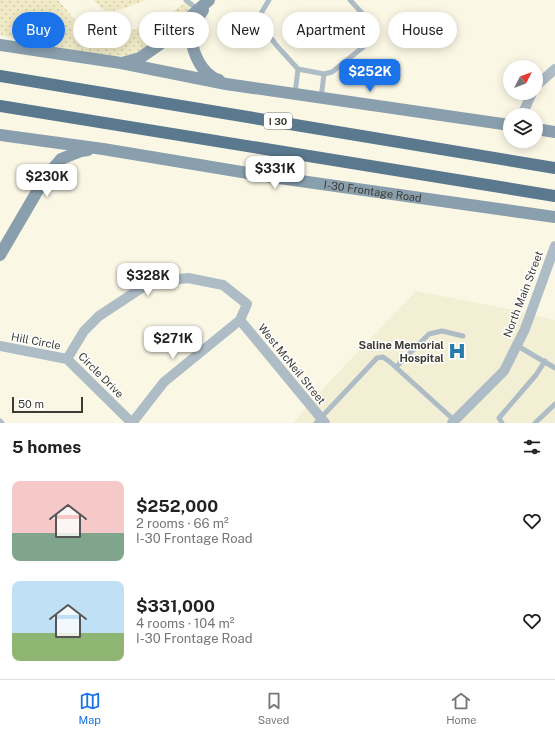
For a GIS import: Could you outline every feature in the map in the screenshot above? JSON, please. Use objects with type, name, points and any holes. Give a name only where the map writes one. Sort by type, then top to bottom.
[{"type":"highway","name":"I 30","points":[[0,76],[555,168]]},
{"type":"highway","points":[[0,106],[555,196]]},
{"type":"main road","points":[[122,63],[140,58],[160,44],[210,0]]},
{"type":"main road","points":[[210,0],[198,18],[192,34],[193,47],[198,62],[210,76],[226,84]]},
{"type":"main road","points":[[0,45],[122,63],[226,84],[503,124]]},
{"type":"main road","points":[[543,130],[555,132]]},
{"type":"main road","name":"I-30 Frontage Road","points":[[0,135],[103,149],[272,177],[555,217]]},
{"type":"main road","points":[[0,255],[45,178],[61,159],[81,151],[103,149]]},
{"type":"street","points":[[543,80],[555,69]]},
{"type":"street","name":"North Main Street","points":[[453,422],[504,371],[525,329],[555,246]]},
{"type":"street","name":"Circle Drive","points":[[132,423],[68,359],[84,331],[99,316],[149,283],[188,278],[222,285],[247,304],[240,320]]},
{"type":"street","points":[[132,423],[164,382],[240,320]]},
{"type":"street","name":"West McNeil Street","points":[[240,320],[320,421]]},
{"type":"street","name":"Hill Circle","points":[[0,346],[68,359]]},
{"type":"lane","points":[[186,0],[198,10]]},
{"type":"lane","points":[[269,0],[260,15],[259,22],[277,46],[298,69],[324,74],[332,72],[372,40],[375,31],[373,25],[350,0]]},
{"type":"lane","points":[[295,94],[298,69]]},
{"type":"lane","points":[[321,98],[324,74]]},
{"type":"lane","points":[[396,367],[429,334],[442,331],[463,336]]},
{"type":"lane","points":[[516,345],[555,368]]},
{"type":"lane","points":[[320,421],[377,358],[383,357],[396,367],[453,422]]},
{"type":"lane","points":[[502,423],[499,418],[536,375],[545,361]]},
{"type":"lane","points":[[535,423],[555,404]]},
{"type":"shaded area","points":[[0,0],[58,0],[73,18],[73,48],[131,48],[131,31],[139,28],[139,48],[146,48],[140,52],[131,55],[113,57],[60,48],[65,48],[65,12],[12,12],[12,38],[0,35]]},
{"type":"shaded area","points":[[94,0],[145,0],[113,11],[103,9]]},
{"type":"shaded area","points":[[185,3],[190,6],[191,12],[173,12]]},
{"type":"shaded area","name":"Saline Memorial Hospital","points":[[416,291],[514,310],[555,320],[555,423],[293,423],[329,382]]},
{"type":"place","name":"Saline Memorial Hospital","points":[[457,351]]}]
